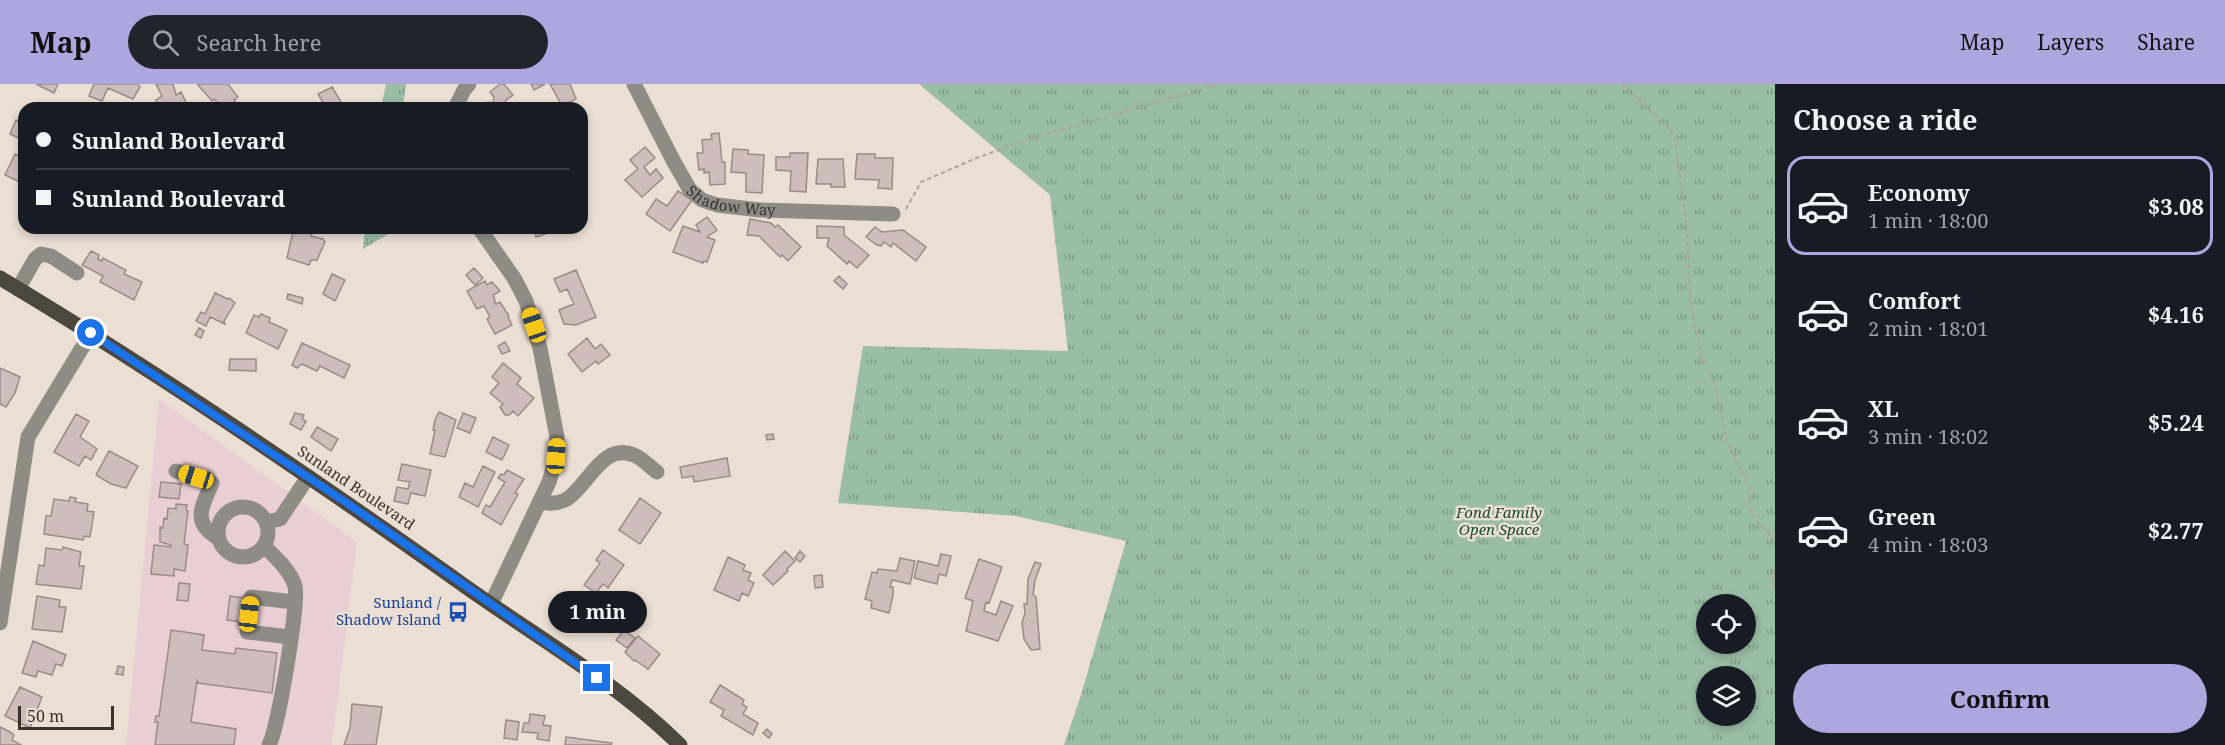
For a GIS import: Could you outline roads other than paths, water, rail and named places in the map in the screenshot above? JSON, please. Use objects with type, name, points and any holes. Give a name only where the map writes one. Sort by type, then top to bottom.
[{"type":"main road","name":"Sunland Boulevard","points":[[0,278],[91,333],[308,477],[615,690],[680,745]]},
{"type":"street","points":[[458,102],[469,84]]},
{"type":"street","name":"Shadow Way","points":[[634,84],[690,190],[702,200],[717,205],[760,210],[893,214]]},
{"type":"street","points":[[483,234],[514,278],[526,301],[540,348],[557,437],[556,459],[549,482],[490,604]]},
{"type":"street","points":[[18,289],[35,259],[41,254],[51,256],[77,273]]},
{"type":"street","points":[[0,623],[28,437],[91,333]]},
{"type":"street","points":[[540,502],[552,504],[568,499],[602,461],[613,454],[634,454],[657,472]]},
{"type":"street","points":[[176,471],[207,479],[212,483],[201,510],[201,522],[209,533],[218,538]]},
{"type":"street","points":[[266,522],[280,519],[308,477]]},
{"type":"street","points":[[239,507],[255,510],[266,522],[268,530],[264,546],[251,556],[234,556],[222,546],[218,538],[220,522],[231,510],[239,507]]},
{"type":"street","points":[[264,546],[281,564],[295,586],[278,721],[269,745]]},
{"type":"street","points":[[290,638],[247,632],[251,597],[294,602]]},
{"type":"place","name":"Sunland / Shadow Island","points":[[458,612]]},
{"type":"park label","name":"Fond Family Open Space","points":[[1499,522]]}]
